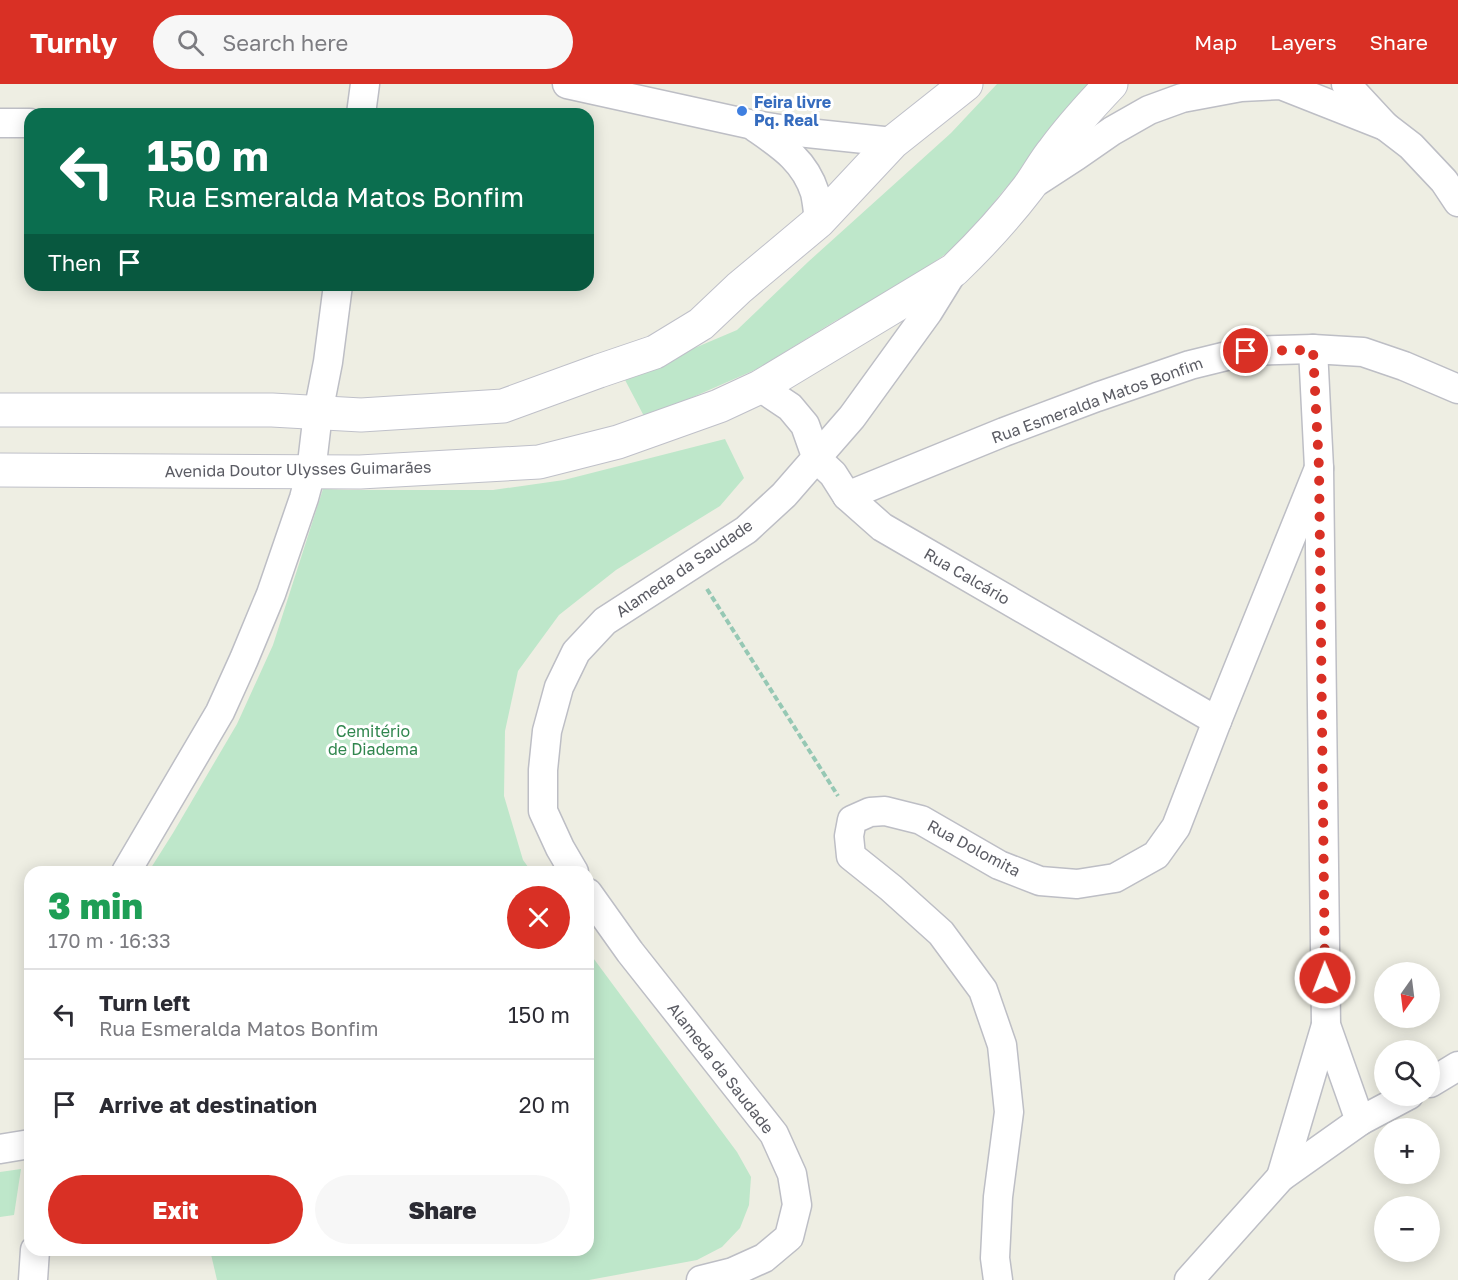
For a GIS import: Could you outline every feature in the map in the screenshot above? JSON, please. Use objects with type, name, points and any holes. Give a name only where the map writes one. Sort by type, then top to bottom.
[{"type":"main road","points":[[0,410],[272,410],[361,415],[503,406],[655,352],[701,324],[739,288],[819,221],[893,142],[966,84]]},
{"type":"main road","name":"Avenida Doutor Ulysses Guimarães","points":[[0,471],[360,471],[538,462],[618,442],[718,406],[760,387],[954,270],[986,239],[1009,212],[1053,151],[1111,84]]},
{"type":"street","points":[[362,108],[365,84]]},
{"type":"street","points":[[567,84],[645,92],[749,124],[798,132],[893,142]]},
{"type":"street","points":[[1346,84],[1385,126],[1411,146],[1444,181],[1458,202]]},
{"type":"street","points":[[1030,185],[1112,131],[1149,110],[1182,98],[1241,87],[1281,85],[1385,126]]},
{"type":"street","points":[[0,123],[24,123]]},
{"type":"street","points":[[749,124],[783,146],[804,167],[815,193],[819,221]]},
{"type":"street","name":"Alameda da Saudade","points":[[570,866],[543,811],[543,770],[547,731],[559,687],[576,652],[605,621],[746,530],[784,495],[852,417],[928,312],[954,270]]},
{"type":"street","points":[[130,866],[220,712],[271,594],[311,472],[337,291]]},
{"type":"street","points":[[1281,1177],[1326,1025],[1319,468],[1313,350]]},
{"type":"street","name":"Rua Esmeralda Matos Bonfim","points":[[847,496],[1004,432],[1190,365],[1246,351],[1364,352],[1458,389]]},
{"type":"street","name":"Rua Calcário","points":[[760,387],[790,407],[805,425],[817,459],[833,474],[847,496],[882,527],[1217,721]]},
{"type":"street","name":"Rua Dolomita","points":[[852,820],[870,812],[885,811],[921,820],[999,865],[1040,881],[1077,884],[1115,878],[1156,855],[1176,827],[1319,468]]},
{"type":"street","points":[[852,820],[849,836],[851,856],[941,933],[983,990],[1002,1046],[1009,1112],[998,1197],[995,1258],[998,1280]]},
{"type":"street","name":"Alameda da Saudade","points":[[594,901],[630,952],[774,1134],[792,1174],[797,1205],[789,1237],[764,1258],[733,1272],[702,1280]]},
{"type":"street","points":[[1326,1025],[1360,1121]]},
{"type":"street","points":[[1440,1077],[1458,1066]]},
{"type":"street","points":[[1189,1280],[1281,1177],[1360,1121],[1388,1106]]},
{"type":"street","points":[[0,1149],[24,1145]]},
{"type":"street","points":[[33,1280],[35,1256]]},
{"type":"path","points":[[692,565],[852,820]]},
{"type":"green space","points":[[997,84],[1099,84],[1003,191],[963,242],[885,296],[835,321],[757,369],[645,418],[624,378],[737,330],[808,262],[951,133]]},
{"type":"green space","name":"Cemitério de Diadema","points":[[725,439],[744,478],[720,506],[616,570],[559,615],[518,671],[505,731],[504,796],[523,860],[527,866],[152,866],[237,724],[273,645],[323,489],[493,490],[564,480]]},
{"type":"green space","points":[[594,959],[737,1152],[751,1177],[749,1205],[740,1228],[722,1247],[697,1260],[589,1280],[217,1280],[211,1256],[594,1256]]},
{"type":"green space","points":[[21,1169],[14,1215],[0,1217],[0,1172]]},
{"type":"place","name":"Feira livre Pq. Real","points":[[742,111]]},
{"type":"route","points":[[1246,351],[1313,350],[1319,468],[1325,978]]}]
